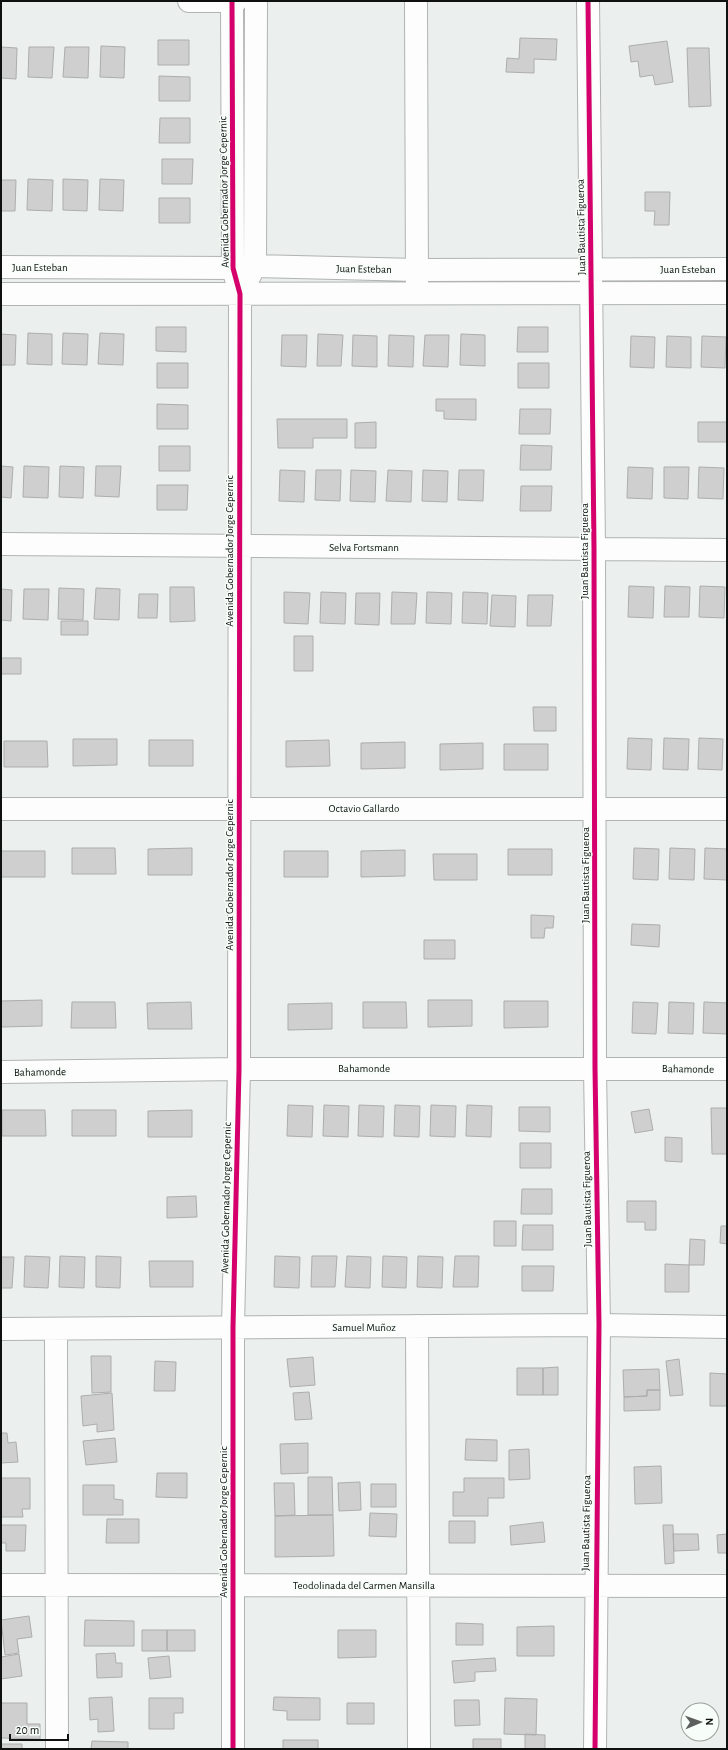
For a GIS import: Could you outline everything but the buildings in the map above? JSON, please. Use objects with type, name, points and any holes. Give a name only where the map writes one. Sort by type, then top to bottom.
[{"type":"street","points":[[189,1],[236,1]]},
{"type":"street","name":"Avenida Gobernador Jorge Cepernic","points":[[232,1],[233,268],[240,294],[239,1069],[233,1327],[233,1749]]},
{"type":"street","name":"Avenida Gobernador Jorge Cepernic","points":[[240,294],[255,266],[256,1]]},
{"type":"street","points":[[416,1],[417,293]]},
{"type":"street","name":"Juan Bautista Figueroa","points":[[588,1],[594,548],[595,1068],[599,1325],[594,1749]]},
{"type":"street","name":"Juan Esteban","points":[[1,267],[233,268],[255,266],[417,270],[727,269]]},
{"type":"street","points":[[1,294],[727,293]]},
{"type":"street","name":"Selva Fortsmann","points":[[1,544],[727,550]]},
{"type":"street","name":"Octavio Gallardo","points":[[1,809],[727,809]]},
{"type":"street","name":"Bahamonde","points":[[1,1072],[239,1069],[727,1069]]},
{"type":"street","name":"Samuel Muñoz","points":[[1,1329],[599,1325],[727,1327]]},
{"type":"street","points":[[417,1326],[419,1749]]},
{"type":"street","points":[[56,1329],[57,1749]]},
{"type":"street","name":"Teodolinada del Carmen Mansilla","points":[[1,1585],[727,1586]]},
{"type":"cycle path","points":[[232,1],[233,268],[240,294],[239,1069],[233,1327],[233,1749]]},
{"type":"cycle path","points":[[588,1],[594,548],[595,1068],[599,1325],[595,1749]]}]
